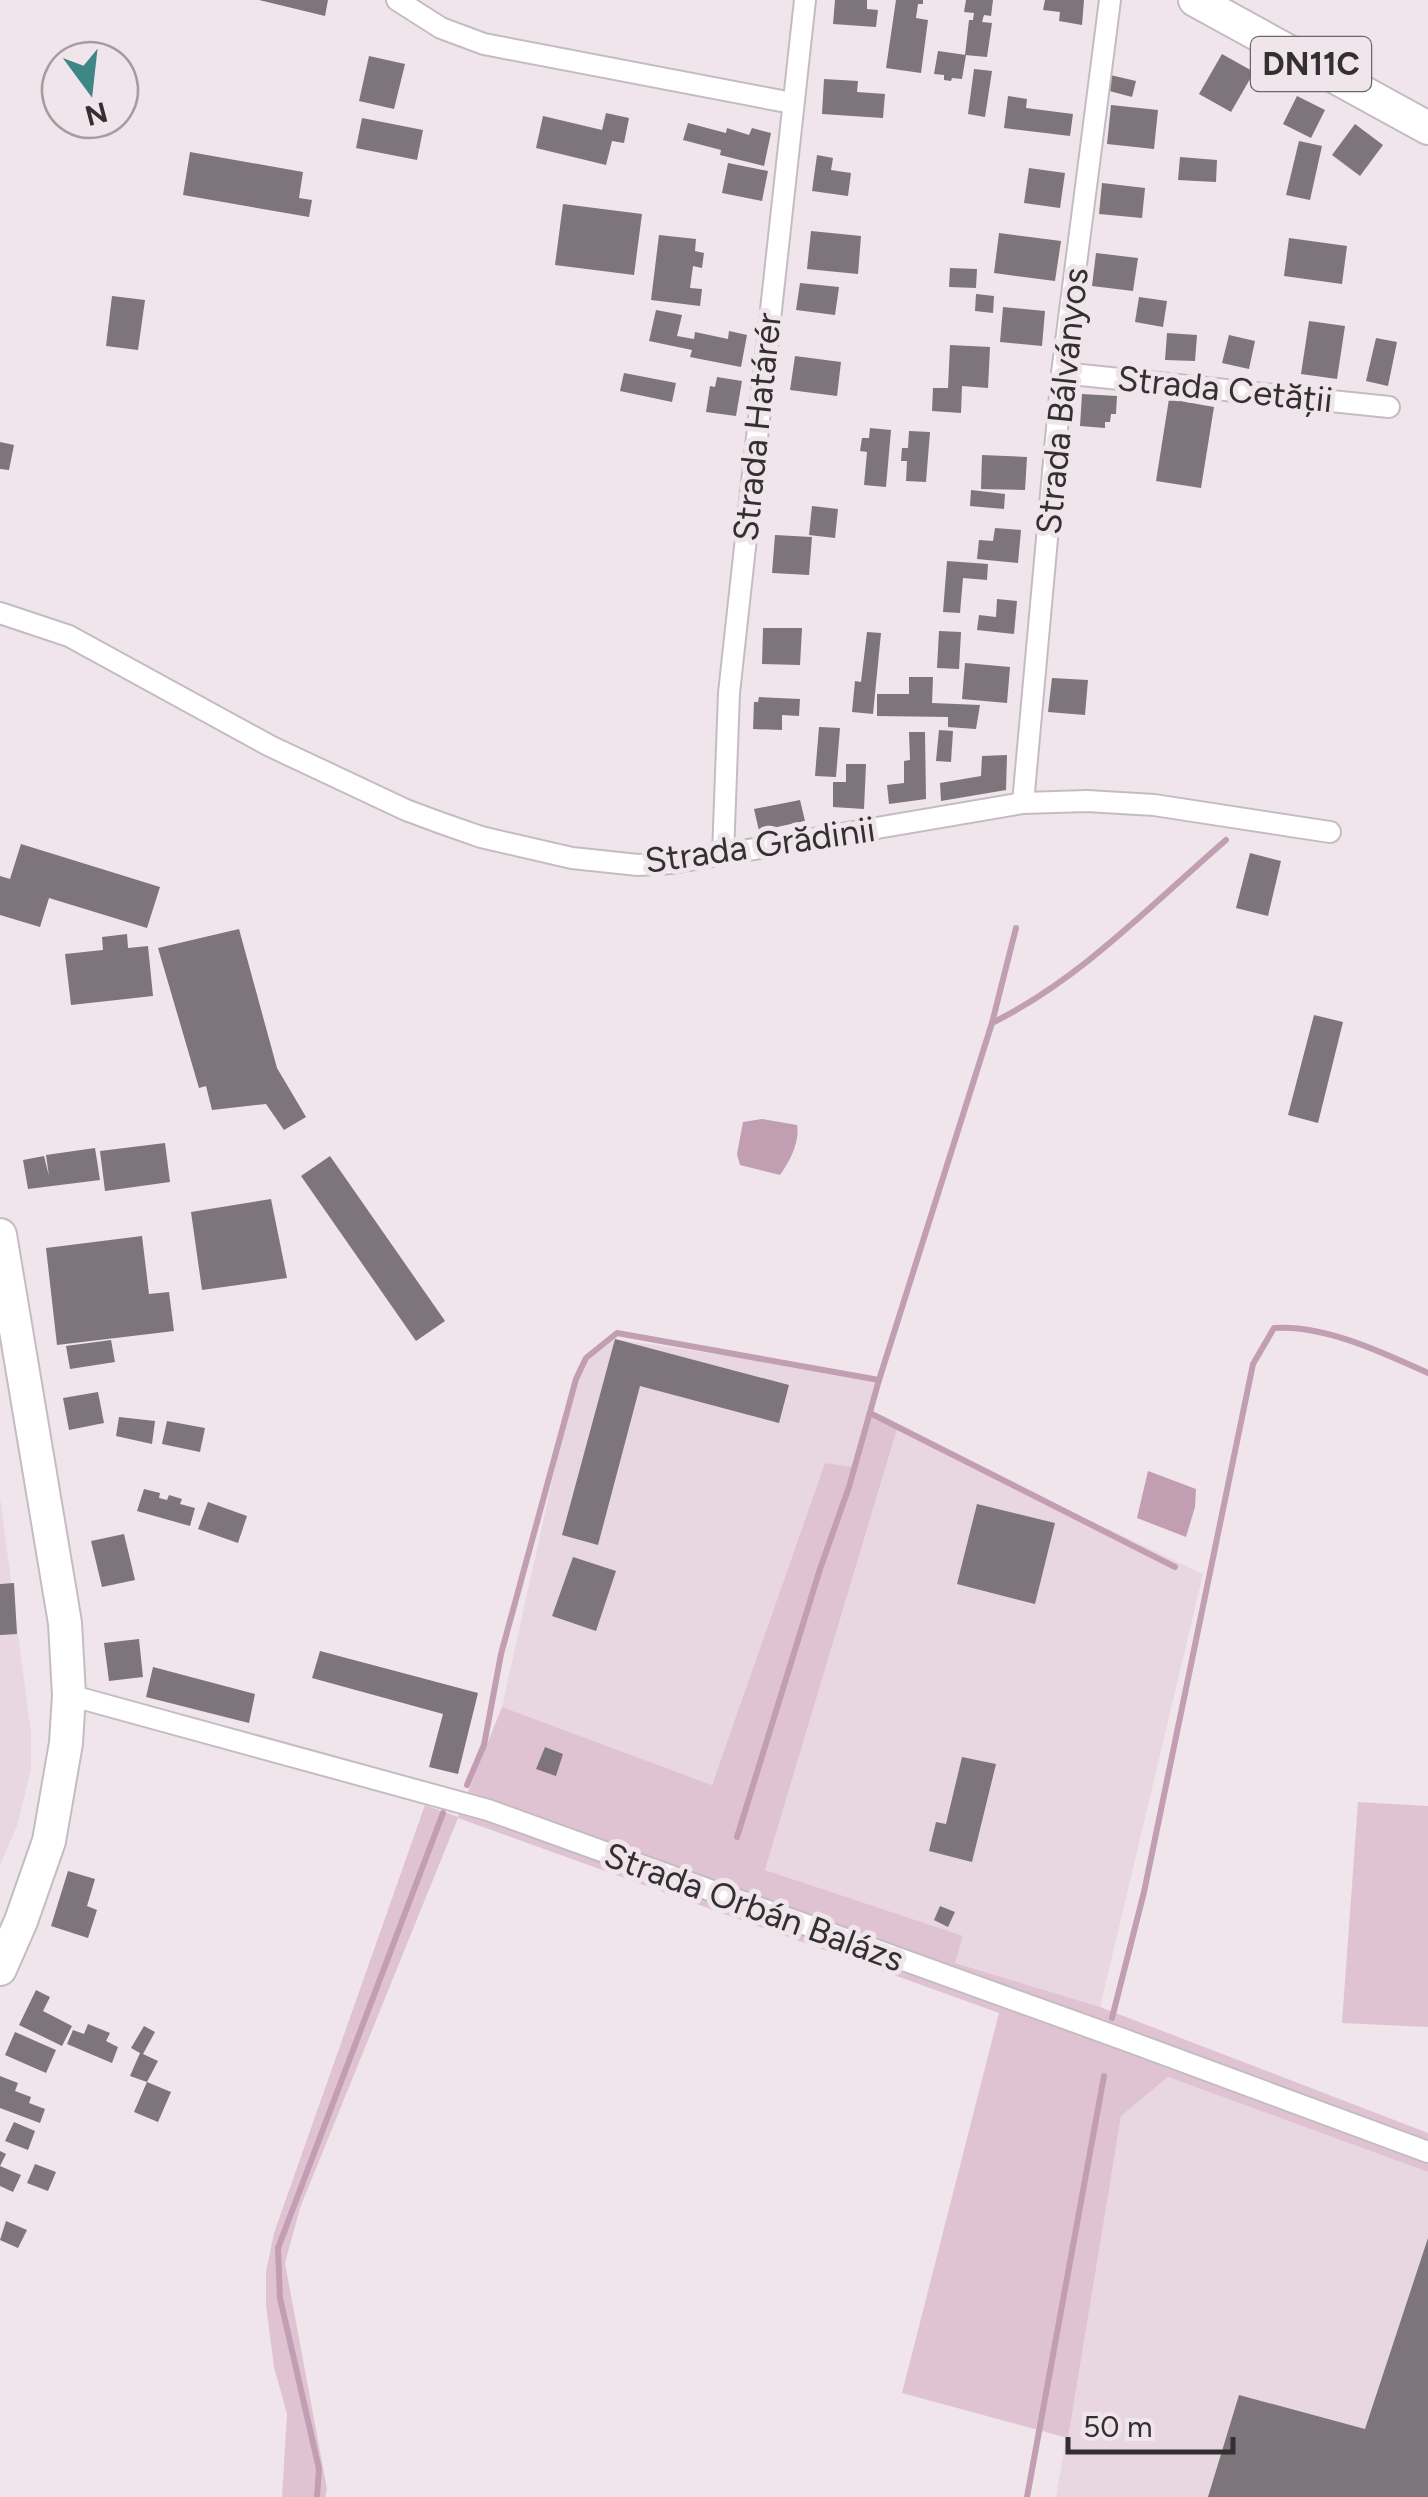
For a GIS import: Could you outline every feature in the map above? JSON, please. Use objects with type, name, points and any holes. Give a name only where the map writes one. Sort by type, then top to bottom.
[{"type":"main road","name":"DN11C","points":[[1195,0],[1428,128]]},
{"type":"main road","points":[[0,1235],[66,1622],[68,1695],[66,1743],[49,1841],[0,1970]]},
{"type":"street","points":[[397,0],[441,28],[484,44],[792,103]]},
{"type":"street","name":"Strada Határér","points":[[723,855],[729,693],[805,0]]},
{"type":"street","name":"Strada Bálványos","points":[[1023,803],[1062,373],[1110,0]]},
{"type":"street","name":"Strada Cetății","points":[[1062,373],[1388,407]]},
{"type":"street","name":"Strada Grădinii","points":[[0,613],[69,636],[270,746],[406,810],[530,850],[610,863],[672,863],[1023,803],[1087,801],[1154,805],[1330,832]]},
{"type":"street","name":"Strada Orbán Balázs","points":[[68,1695],[488,1810],[1428,2152]]},
{"type":"shaded area","points":[[762,1119],[797,1125],[793,1151],[780,1175],[740,1165],[737,1154],[743,1122]]},
{"type":"shaded area","points":[[615,1339],[877,1379],[854,1467],[825,1463],[712,1785],[502,1707],[577,1369]]},
{"type":"shaded area","points":[[867,1415],[897,1429],[765,1870],[963,1936],[955,1963],[1100,2007],[1428,2133],[1428,2172],[1168,2077],[1121,2116],[1068,2438],[902,2393],[999,2013],[458,1818],[300,2208],[285,2263],[327,2489],[325,2497],[282,2497],[287,2414],[274,2367],[266,2305],[266,2272],[274,2233],[425,1805],[458,1817],[502,1707],[712,1785],[825,1463],[854,1467]]},
{"type":"shaded area","points":[[897,1429],[1203,1574],[1100,2007],[955,1963],[962,1937],[765,1870]]},
{"type":"shaded area","points":[[1148,1471],[1196,1489],[1186,1537],[1137,1518]]},
{"type":"shaded area","points":[[0,1497],[31,1733],[31,1769],[17,1826],[0,1865]]},
{"type":"shaded area","points":[[1358,1802],[1428,1806],[1428,2027],[1342,2023]]},
{"type":"shaded area","points":[[1168,2077],[1428,2172],[1428,2497],[1056,2497],[1121,2115]]},
{"type":"building","points":[[259,0],[328,0],[325,16]]},
{"type":"building","points":[[835,0],[867,0],[867,9],[878,10],[876,27],[833,24]]},
{"type":"building","points":[[896,0],[923,0],[923,4],[918,4],[916,18],[928,20],[921,73],[886,68]]},
{"type":"building","points":[[966,0],[993,0],[991,16],[984,15],[982,22],[992,23],[987,57],[965,55],[969,20],[973,20],[974,13],[964,12]]},
{"type":"building","points":[[1045,0],[1084,0],[1082,25],[1059,21],[1060,12],[1043,10]]},
{"type":"building","points":[[938,51],[966,55],[962,79],[944,80],[944,75],[934,74]]},
{"type":"building","points":[[1222,54],[1254,72],[1231,112],[1199,94]]},
{"type":"building","points":[[369,56],[405,64],[394,109],[359,101]]},
{"type":"building","points":[[974,69],[992,71],[985,117],[968,114]]},
{"type":"building","points":[[1106,74],[1136,81],[1132,97],[1102,89]]},
{"type":"building","points":[[824,79],[858,81],[857,92],[885,94],[883,118],[822,114]]},
{"type":"building","points":[[1008,96],[1027,99],[1026,108],[1073,114],[1070,136],[1004,128]]},
{"type":"building","points":[[1297,96],[1325,110],[1311,138],[1283,124]]},
{"type":"building","points":[[1111,105],[1158,110],[1154,149],[1107,144]]},
{"type":"building","points":[[606,113],[629,118],[624,143],[612,141],[606,165],[536,148],[543,116],[602,130]]},
{"type":"building","points":[[362,118],[423,130],[417,160],[356,148]]},
{"type":"building","points":[[688,123],[726,133],[727,128],[749,135],[752,128],[771,133],[764,166],[683,140]]},
{"type":"building","points":[[1355,124],[1383,145],[1360,176],[1332,155]]},
{"type":"building","points":[[1299,141],[1322,146],[1310,200],[1286,195]]},
{"type":"building","points":[[190,152],[303,172],[299,198],[312,200],[309,217],[183,195]]},
{"type":"building","points":[[817,155],[833,158],[831,170],[851,173],[848,196],[812,191]]},
{"type":"building","points":[[1180,157],[1217,160],[1216,182],[1178,180]]},
{"type":"building","points":[[728,163],[768,171],[762,201],[722,193]]},
{"type":"building","points":[[1029,168],[1065,173],[1060,208],[1024,203]]},
{"type":"building","points":[[1102,183],[1145,188],[1142,218],[1099,214]]},
{"type":"building","points":[[563,204],[642,214],[634,275],[555,265]]},
{"type":"building","points":[[811,231],[861,236],[858,274],[807,269]]},
{"type":"building","points":[[999,233],[1061,241],[1055,281],[994,273]]},
{"type":"building","points":[[659,235],[696,239],[695,251],[704,253],[702,268],[693,266],[690,288],[702,289],[700,306],[651,300]]},
{"type":"building","points":[[1289,238],[1347,246],[1342,284],[1284,276]]},
{"type":"building","points":[[1096,253],[1138,258],[1133,291],[1092,286]]},
{"type":"building","points":[[950,268],[977,269],[976,288],[949,287]]},
{"type":"building","points":[[800,283],[839,287],[835,315],[796,310]]},
{"type":"building","points":[[976,294],[994,296],[993,313],[975,311]]},
{"type":"building","points":[[112,296],[145,300],[138,350],[106,346]]},
{"type":"building","points":[[1139,297],[1167,301],[1163,327],[1135,322]]},
{"type":"building","points":[[1003,307],[1045,311],[1042,346],[1000,342]]},
{"type":"building","points":[[656,310],[682,315],[677,336],[694,339],[695,332],[728,339],[729,331],[747,335],[741,367],[690,357],[692,350],[649,341]]},
{"type":"building","points":[[1309,321],[1345,326],[1337,379],[1301,374]]},
{"type":"building","points":[[1167,333],[1197,335],[1195,361],[1165,360]]},
{"type":"building","points":[[1229,335],[1255,341],[1249,369],[1222,363]]},
{"type":"building","points":[[1376,338],[1397,342],[1388,386],[1366,381]]},
{"type":"building","points":[[950,345],[990,347],[988,388],[962,386],[961,413],[932,411],[933,388],[948,388]]},
{"type":"building","points":[[795,356],[841,362],[837,396],[790,390]]},
{"type":"building","points":[[624,373],[676,383],[672,402],[620,391]]},
{"type":"building","points":[[717,377],[742,381],[736,416],[706,412],[710,386],[715,387]]},
{"type":"building","points":[[1082,394],[1117,396],[1116,414],[1111,414],[1105,428],[1080,426]]},
{"type":"building","points":[[1169,399],[1214,407],[1201,488],[1156,481]]},
{"type":"building","points":[[870,428],[891,430],[886,487],[864,485],[867,452],[860,451],[862,438],[869,438]]},
{"type":"building","points":[[909,431],[930,432],[926,482],[906,481],[907,461],[901,461],[902,448],[908,448]]},
{"type":"building","points":[[0,442],[14,445],[9,470],[0,469]]},
{"type":"building","points":[[982,455],[1027,457],[1025,490],[981,489]]},
{"type":"building","points":[[971,490],[1005,494],[1004,509],[970,506]]},
{"type":"building","points":[[812,506],[838,509],[835,538],[809,535]]},
{"type":"building","points":[[995,528],[1021,530],[1018,563],[977,559],[979,540],[993,541]]},
{"type":"building","points":[[775,535],[812,537],[809,575],[772,573]]},
{"type":"building","points":[[947,561],[988,564],[987,580],[963,578],[960,613],[943,612]]},
{"type":"building","points":[[997,599],[1017,601],[1014,634],[977,630],[979,615],[996,617]]},
{"type":"building","points":[[763,628],[802,628],[800,665],[762,664]]},
{"type":"building","points":[[939,631],[961,632],[959,669],[937,668]]},
{"type":"building","points":[[867,632],[881,633],[873,714],[852,712],[855,681],[861,682]]},
{"type":"building","points":[[965,663],[1010,667],[1007,703],[962,699]]},
{"type":"building","points":[[909,677],[933,677],[932,703],[980,705],[976,729],[948,727],[948,717],[877,716],[877,694],[909,694]]},
{"type":"building","points":[[1052,678],[1088,680],[1085,715],[1048,712]]},
{"type":"building","points":[[759,697],[800,699],[799,716],[782,715],[782,730],[753,729],[754,702]]},
{"type":"building","points":[[819,727],[840,728],[836,777],[815,776]]},
{"type":"building","points":[[939,730],[953,731],[951,762],[936,761]]},
{"type":"building","points":[[909,732],[925,732],[926,799],[889,804],[887,785],[904,783],[904,761],[910,760]]},
{"type":"building","points":[[1007,755],[1006,790],[941,801],[940,783],[981,776],[982,756]]},
{"type":"building","points":[[846,764],[866,764],[864,809],[833,807],[833,782],[846,782]]},
{"type":"building","points":[[800,800],[805,821],[759,831],[754,809]]},
{"type":"building","points":[[21,844],[160,887],[147,928],[49,898],[40,927],[0,915],[0,876],[10,879]]},
{"type":"building","points":[[1250,853],[1281,861],[1268,916],[1236,908]]},
{"type":"building","points":[[239,929],[277,1068],[306,1117],[284,1130],[266,1104],[212,1110],[206,1086],[199,1088],[158,948]]},
{"type":"building","points":[[127,934],[128,948],[148,946],[153,996],[71,1005],[65,954],[103,950],[102,937]]},
{"type":"building","points":[[1314,1015],[1343,1022],[1318,1123],[1288,1115]]},
{"type":"building","points":[[165,1143],[170,1182],[105,1191],[100,1151]]},
{"type":"building","points":[[95,1148],[100,1180],[28,1189],[23,1160],[44,1156],[49,1176],[46,1155]]},
{"type":"building","points":[[330,1156],[445,1321],[416,1341],[301,1176]]},
{"type":"building","points":[[271,1199],[287,1278],[202,1290],[191,1212]]},
{"type":"building","points":[[142,1236],[149,1294],[169,1292],[174,1331],[57,1345],[46,1248]]},
{"type":"building","points":[[615,1339],[789,1385],[779,1423],[640,1386],[598,1545],[562,1535]]},
{"type":"building","points":[[111,1340],[115,1362],[70,1369],[66,1346]]},
{"type":"building","points":[[98,1392],[104,1423],[69,1430],[63,1398]]},
{"type":"building","points":[[119,1417],[155,1421],[152,1444],[116,1436]]},
{"type":"building","points":[[167,1421],[205,1428],[200,1452],[162,1444]]},
{"type":"building","points":[[144,1489],[160,1493],[159,1498],[167,1500],[169,1495],[182,1499],[180,1504],[195,1508],[190,1526],[137,1511]]},
{"type":"building","points":[[208,1502],[247,1516],[238,1543],[198,1529]]},
{"type":"building","points":[[977,1504],[1055,1523],[1035,1604],[957,1584]]},
{"type":"building","points":[[124,1534],[135,1580],[102,1587],[91,1541]]},
{"type":"building","points":[[573,1557],[616,1571],[596,1631],[552,1616]]},
{"type":"building","points":[[14,1583],[17,1634],[0,1635],[0,1584]]},
{"type":"building","points":[[139,1639],[143,1677],[109,1681],[104,1643]]},
{"type":"building","points":[[320,1651],[478,1693],[458,1774],[429,1767],[443,1714],[312,1678]]},
{"type":"building","points":[[153,1667],[255,1694],[249,1723],[146,1697]]},
{"type":"building","points":[[545,1747],[563,1754],[556,1776],[536,1769]]},
{"type":"building","points":[[962,1757],[996,1764],[972,1862],[929,1851],[936,1822],[946,1824]]},
{"type":"building","points":[[68,1871],[95,1879],[87,1906],[97,1910],[88,1938],[51,1926]]},
{"type":"building","points":[[940,1906],[955,1912],[948,1927],[934,1920]]},
{"type":"building","points":[[36,1990],[50,1997],[43,2011],[72,2026],[62,2046],[19,2025]]},
{"type":"building","points":[[88,2024],[110,2033],[106,2041],[118,2047],[112,2063],[67,2044],[73,2030],[84,2034]]},
{"type":"building","points":[[144,2026],[155,2032],[143,2054],[158,2061],[147,2082],[130,2076],[140,2053],[131,2048]]},
{"type":"building","points":[[15,2032],[56,2050],[46,2073],[5,2055]]},
{"type":"building","points":[[0,2076],[18,2083],[15,2091],[31,2097],[29,2103],[45,2109],[40,2123],[0,2108]]},
{"type":"building","points":[[147,2082],[171,2092],[158,2122],[134,2112]]},
{"type":"building","points":[[14,2122],[35,2131],[28,2150],[5,2141]]},
{"type":"building","points":[[35,2164],[56,2172],[48,2191],[27,2183]]},
{"type":"building","points":[[0,2166],[21,2175],[13,2192],[0,2186]]},
{"type":"building","points":[[6,2221],[27,2230],[18,2248],[0,2240]]},
{"type":"building","points":[[1428,2238],[1428,2497],[1208,2497],[1239,2395],[1365,2429]]},
{"type":"waterway","points":[[992,1023],[1086,963],[1226,840]]},
{"type":"waterway","points":[[467,1785],[484,1745],[501,1654],[576,1379],[586,1358],[617,1333],[879,1380],[992,1023],[1016,928]]},
{"type":"waterway","points":[[1112,2018],[1144,1892],[1253,1364],[1274,1328],[1293,1328],[1333,1335],[1428,1373]]},
{"type":"waterway","points":[[737,1837],[849,1487],[879,1380]]},
{"type":"waterway","points":[[870,1413],[1175,1567]]},
{"type":"waterway","points":[[317,2497],[319,2469],[280,2298],[278,2248],[443,1813]]},
{"type":"waterway","points":[[1027,2497],[1104,2076]]}]
